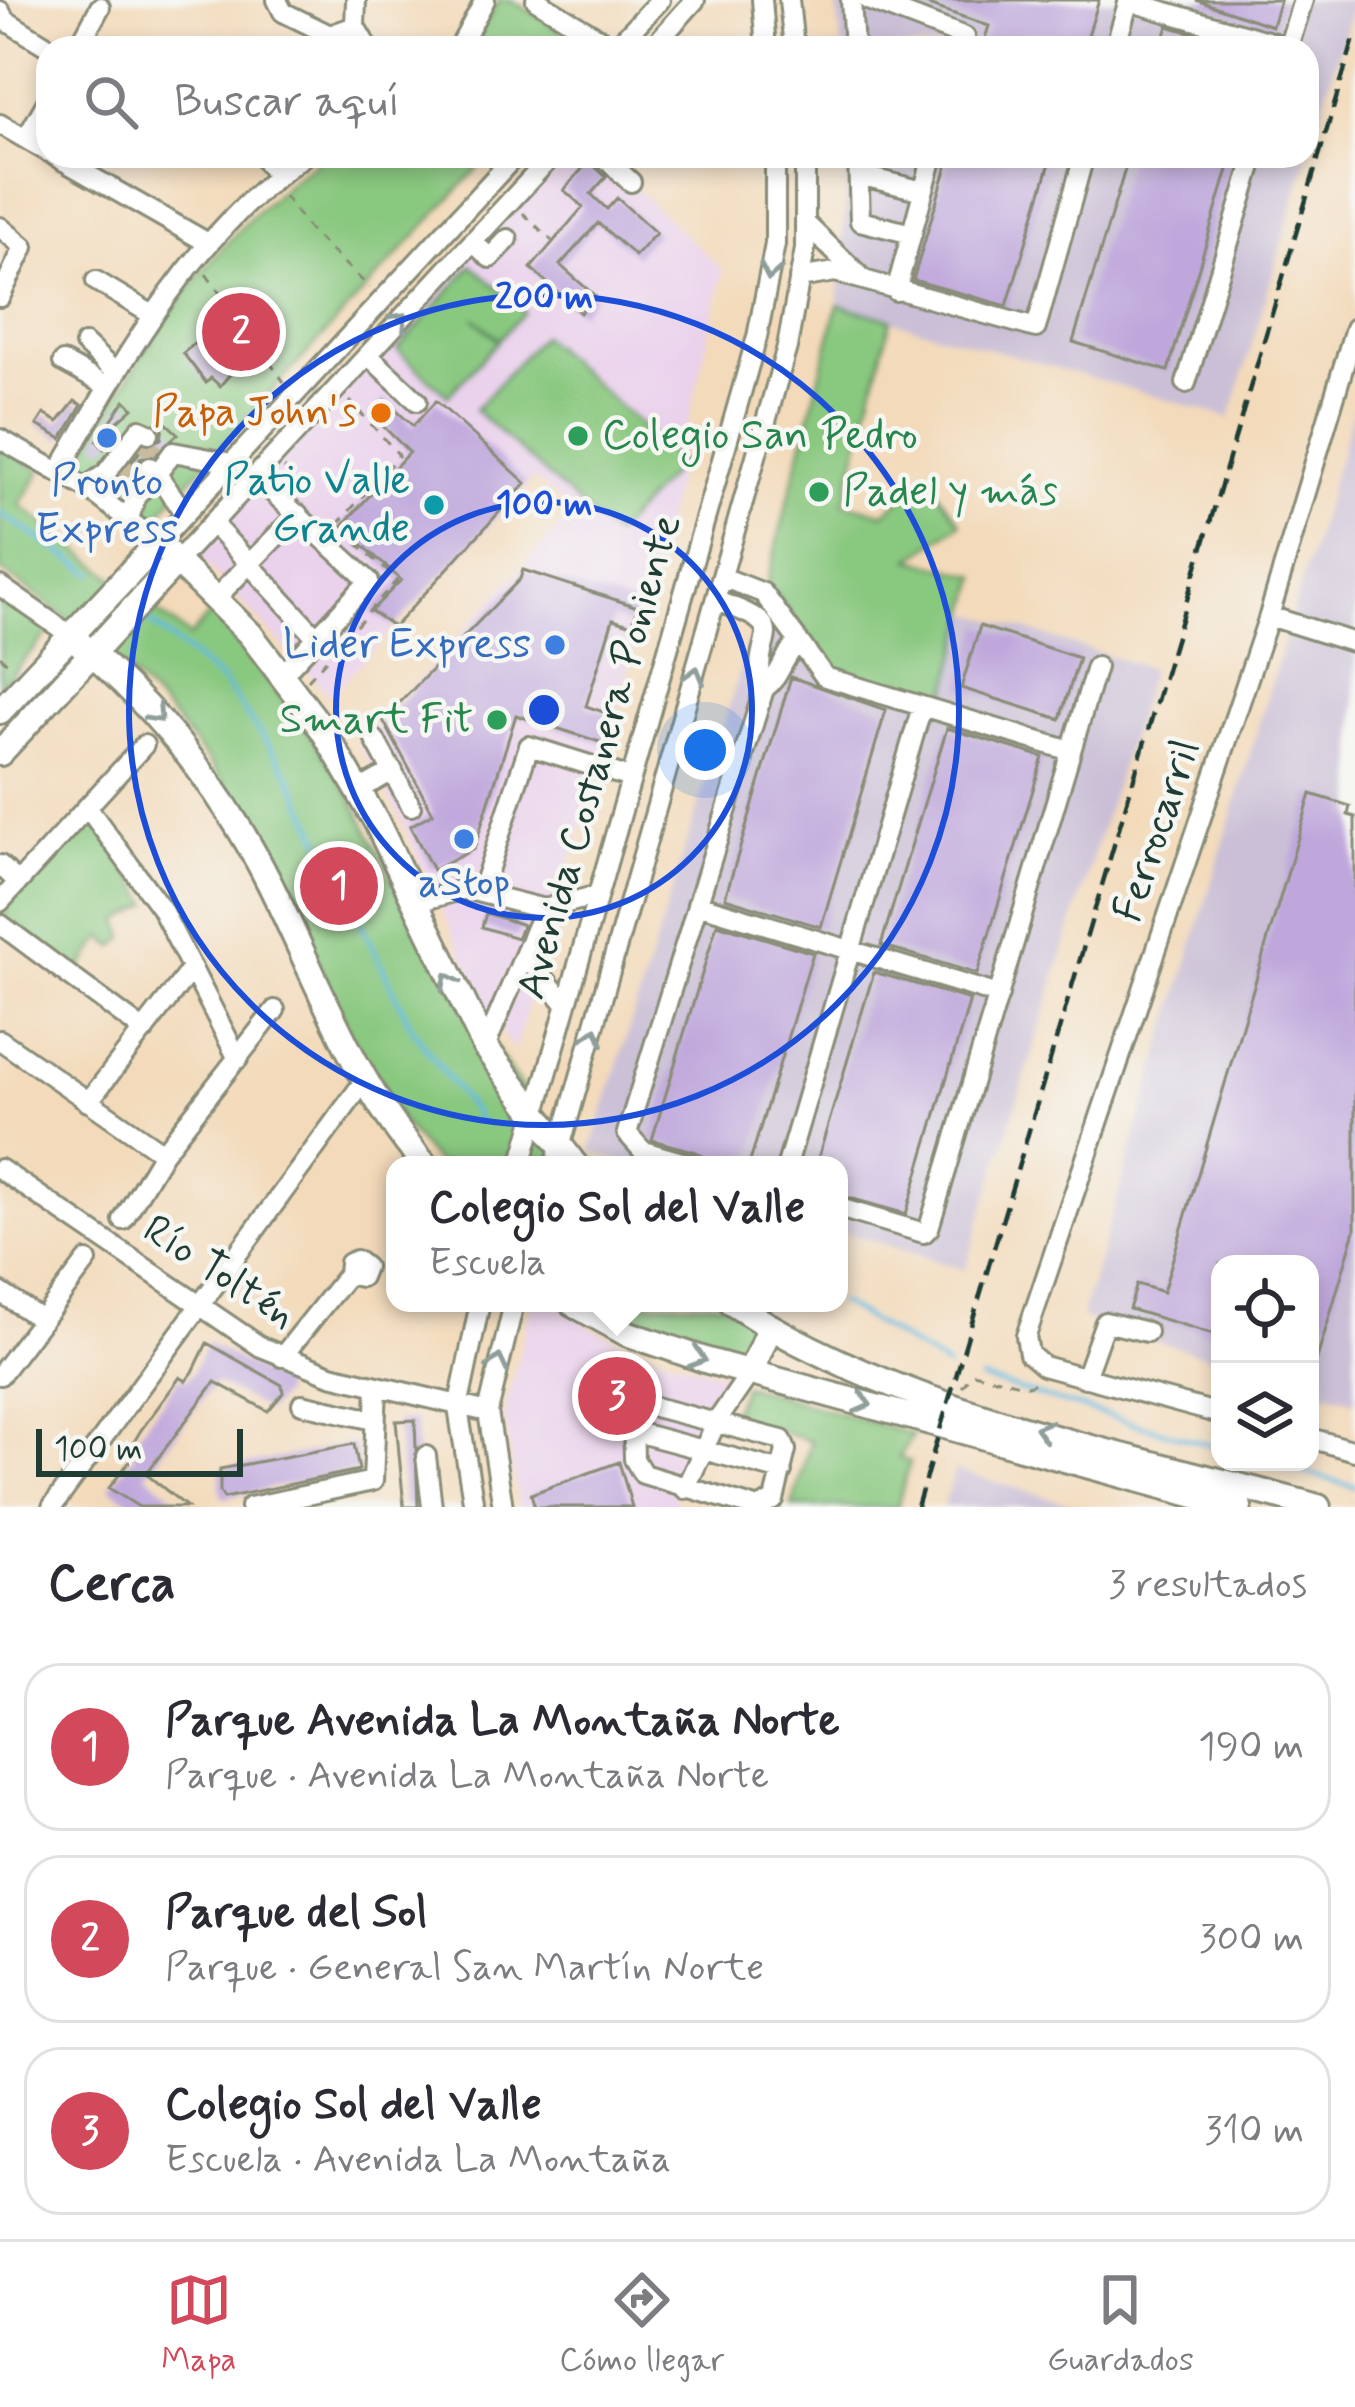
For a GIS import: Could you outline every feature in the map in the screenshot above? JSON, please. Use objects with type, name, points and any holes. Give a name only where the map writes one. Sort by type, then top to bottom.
[{"type":"main road","points":[[168,551],[216,598],[290,684],[359,790],[485,1047],[561,1156]]},
{"type":"main road","points":[[0,712],[70,635],[168,551]]},
{"type":"main road","points":[[0,753],[92,653],[168,551]]},
{"type":"main road","points":[[70,635],[150,709],[208,777],[270,885],[364,1080],[419,1156]]},
{"type":"main road","points":[[588,1312],[626,1333],[750,1373],[1239,1507]]},
{"type":"main road","points":[[746,1312],[854,1369],[957,1406],[1318,1507]]},
{"type":"main road","points":[[750,1373],[770,1327]]},
{"type":"street","points":[[277,0],[283,12],[318,32],[330,35],[356,26]]},
{"type":"street","points":[[356,0],[356,26],[361,36]]},
{"type":"street","points":[[466,36],[485,0]]},
{"type":"street","points":[[626,36],[660,0]]},
{"type":"street","points":[[663,36],[695,0]]},
{"type":"street","points":[[851,0],[853,36]]},
{"type":"street","points":[[868,0],[962,36]]},
{"type":"street","points":[[1292,36],[1303,0]]},
{"type":"street","points":[[788,1],[792,36]]},
{"type":"street","points":[[543,2],[596,36]]},
{"type":"street","points":[[764,2],[765,36]]},
{"type":"street","points":[[1121,36],[1137,2],[1251,36]]},
{"type":"street","points":[[1,5],[36,36]]},
{"type":"street","points":[[84,36],[100,7]]},
{"type":"street","points":[[0,152],[12,132],[36,111]]},
{"type":"street","points":[[74,168],[201,250]]},
{"type":"street","points":[[269,168],[274,178]]},
{"type":"street","points":[[59,472],[151,314],[201,250],[288,168]]},
{"type":"street","points":[[168,551],[184,514],[503,168]]},
{"type":"street","points":[[168,551],[212,523],[541,168]]},
{"type":"street","points":[[616,168],[631,182]]},
{"type":"street","name":"Avenida Costanera Poniente","points":[[523,1156],[757,338],[776,244],[775,168]]},
{"type":"street","name":"Avenida Costanera Poniente","points":[[564,1156],[787,347],[806,224],[805,168]]},
{"type":"street","points":[[858,168],[860,220],[911,233]]},
{"type":"street","points":[[863,168],[923,191]]},
{"type":"street","points":[[896,290],[930,168]]},
{"type":"street","points":[[800,278],[824,271],[1036,328],[1081,168]]},
{"type":"street","points":[[1186,383],[1251,168]]},
{"type":"street","points":[[806,224],[866,281]]},
{"type":"street","points":[[0,227],[25,247],[0,297]]},
{"type":"street","points":[[473,242],[490,258],[508,239]]},
{"type":"street","points":[[96,281],[151,314]]},
{"type":"street","name":"Ferrocarril","points":[[1048,1367],[1029,1354],[1026,1336],[1268,616],[1355,328]]},
{"type":"street","points":[[85,344],[112,380]]},
{"type":"street","points":[[368,355],[417,401]]},
{"type":"street","points":[[63,362],[112,380]]},
{"type":"street","points":[[0,439],[86,487],[168,551]]},
{"type":"street","points":[[86,487],[126,454]]},
{"type":"street","points":[[152,471],[232,463]]},
{"type":"street","points":[[152,471],[184,514]]},
{"type":"street","points":[[129,519],[152,471]]},
{"type":"street","points":[[255,476],[369,581],[318,639],[290,684]]},
{"type":"street","points":[[216,598],[298,514]]},
{"type":"street","points":[[212,523],[318,639]]},
{"type":"street","points":[[722,578],[760,591],[825,677],[1071,751]]},
{"type":"street","points":[[0,586],[70,635]]},
{"type":"street","points":[[716,601],[763,622],[768,641],[758,673],[764,689]]},
{"type":"street","points":[[1268,616],[1355,643]]},
{"type":"street","points":[[663,1156],[643,1150],[627,1132],[764,689],[778,678],[785,657],[799,642]]},
{"type":"street","points":[[848,1211],[920,1232],[929,1228],[1096,667]]},
{"type":"street","points":[[790,1156],[922,706]]},
{"type":"street","points":[[375,740],[411,806]]},
{"type":"street","points":[[0,900],[144,745]]},
{"type":"street","points":[[482,889],[529,746],[631,778]]},
{"type":"street","points":[[359,790],[393,771]]},
{"type":"street","points":[[87,807],[137,869],[238,1059]]},
{"type":"street","points":[[0,865],[18,882]]},
{"type":"street","points":[[412,903],[482,889],[544,909],[598,895]]},
{"type":"street","points":[[697,904],[999,995]]},
{"type":"street","points":[[485,1047],[527,958],[544,909]]},
{"type":"street","points":[[0,924],[144,1030]]},
{"type":"street","points":[[527,958],[566,1004]]},
{"type":"street","points":[[88,1102],[192,968]]},
{"type":"street","points":[[123,1220],[163,1153],[275,1010]]},
{"type":"street","points":[[0,1040],[163,1153]]},
{"type":"street","points":[[52,1507],[364,1080]]},
{"type":"street","name":"Río Toltén","points":[[0,1169],[199,1307],[282,1357],[377,1388],[488,1412]]},
{"type":"street","points":[[0,1375],[87,1261]]},
{"type":"street","points":[[282,1357],[348,1274]]},
{"type":"street","points":[[0,1292],[42,1321]]},
{"type":"street","points":[[426,1456],[432,1506],[472,1501],[458,1408],[478,1312]]},
{"type":"street","points":[[503,1507],[488,1412],[512,1312]]},
{"type":"street","points":[[1085,1378],[1105,1322],[1147,1332]]},
{"type":"street","points":[[1048,1367],[1211,1412]]},
{"type":"street","points":[[685,1489],[717,1421],[750,1373]]},
{"type":"street","points":[[250,1507],[370,1484],[375,1474],[377,1388]]},
{"type":"street","points":[[302,1404],[374,1420]]},
{"type":"street","points":[[647,1405],[782,1440],[786,1450],[774,1500],[758,1507],[643,1474],[634,1459],[632,1432],[633,1414],[647,1405]]},
{"type":"street","points":[[1319,1441],[1352,1450],[1355,1427]]},
{"type":"street","points":[[632,1432],[782,1472]]},
{"type":"path","points":[[274,178],[311,232],[370,288]]},
{"type":"path","points":[[519,210],[552,242]]},
{"type":"path","points":[[201,250],[284,382]]},
{"type":"path","points":[[290,684],[397,580],[337,525],[399,455],[350,401]]},
{"type":"path","points":[[283,467],[296,478]]},
{"type":"path","points":[[331,511],[341,520]]},
{"type":"path","points":[[957,1406],[964,1381],[974,1372],[1028,1386],[1048,1367]]},
{"type":"shaded area","points":[[836,0],[1354,0],[1319,118],[1319,36],[840,36]]},
{"type":"shaded area","points":[[550,168],[613,168],[723,270],[651,585],[620,558],[652,589],[514,1051],[489,1014],[400,817],[359,745],[573,513],[534,478],[330,696],[194,551]]},
{"type":"shaded area","points":[[848,168],[1304,168],[1230,418],[838,305]]},
{"type":"shaded area","points":[[1355,404],[1355,1401],[1319,1390],[1319,1255],[1211,1255],[1211,1357],[1081,1318]]},
{"type":"shaded area","points":[[767,584],[837,673],[944,701],[968,612],[1151,669],[965,1270],[848,1233],[848,1156],[606,1156],[591,1151]]},
{"type":"shaded area","points":[[530,1312],[569,1312],[633,1347],[735,1378],[674,1497],[680,1507],[519,1507],[504,1414]]},
{"type":"shaded area","points":[[955,1470],[1081,1507],[943,1507]]},
{"type":"green space","points":[[499,0],[512,0],[569,36],[478,36]]},
{"type":"green space","points":[[309,168],[478,168],[155,518],[79,463],[184,295],[284,187]]},
{"type":"green space","points":[[472,265],[524,312],[499,339],[474,318],[498,341],[448,396],[397,350]]},
{"type":"green space","name":"Padel y más","points":[[838,305],[891,319],[844,503],[883,513],[929,480],[961,523],[911,559],[978,576],[945,701],[837,673],[767,584]]},
{"type":"green space","name":"Colegio San Pedro","points":[[541,336],[681,462],[614,536],[475,410]]},
{"type":"green space","points":[[0,446],[41,471],[20,505],[190,637],[214,610],[313,738],[351,797],[420,936],[567,1156],[430,1156],[406,1127],[357,1047],[282,880],[234,797],[177,723],[111,656],[0,570]]},
{"type":"green space","points":[[0,596],[51,630],[0,687]]},
{"type":"green space","points":[[99,826],[150,904],[120,921],[125,938],[115,947],[103,937],[77,974],[4,920],[5,909],[80,827]]},
{"type":"green space","points":[[621,1312],[738,1312],[748,1319],[736,1354]]},
{"type":"green space","points":[[744,1385],[913,1435],[899,1458],[910,1462],[897,1507],[792,1507],[811,1441],[730,1416]]},
{"type":"building","points":[[914,0],[1099,0],[1088,36],[986,36],[989,26]]},
{"type":"building","points":[[1196,0],[1280,0],[1272,26]]},
{"type":"building","points":[[1168,26],[1202,36],[1165,36]]},
{"type":"building","points":[[583,168],[596,168],[606,177],[591,194],[607,209],[617,198],[656,233],[635,256],[598,223],[560,265],[595,296],[580,313],[531,268],[583,207],[564,190]]},
{"type":"building","points":[[946,168],[1048,168],[1007,306],[913,280]]},
{"type":"building","points":[[1125,168],[1228,168],[1168,371],[1073,342]]},
{"type":"building","points":[[210,331],[242,360],[220,386],[211,378],[206,383],[183,353]]},
{"type":"building","points":[[125,400],[133,408],[116,423],[118,434],[104,449],[97,441]]},
{"type":"building","name":"Patio Valle Grande","points":[[385,400],[413,426],[436,401],[526,483],[394,627],[371,611],[401,580],[342,526],[409,452],[371,414]]},
{"type":"building","points":[[75,401],[82,405],[62,439],[37,425],[44,414],[58,422]]},
{"type":"building","points":[[164,421],[178,434],[155,454],[140,458],[139,474],[124,491],[115,483],[144,446],[161,439]]},
{"type":"building","points":[[523,570],[638,607],[632,625],[613,619],[586,706],[615,716],[606,744],[516,715],[474,849],[433,870],[410,826],[433,813],[383,720],[520,579]]},
{"type":"building","points":[[980,626],[1079,658],[1060,719],[961,688]]},
{"type":"building","points":[[791,677],[886,710],[821,927],[725,898]]},
{"type":"building","points":[[947,728],[1043,757],[977,974],[881,945]]},
{"type":"building","points":[[1311,794],[1350,806],[1348,815],[1355,817],[1355,1230],[1319,1352],[1319,1255],[1211,1255],[1211,1333],[1129,1309],[1137,1284],[1163,1292]]},
{"type":"building","points":[[486,913],[523,925],[517,938],[482,927]]},
{"type":"building","points":[[717,924],[813,953],[752,1156],[702,1156],[652,1140]]},
{"type":"building","points":[[874,972],[970,1000],[906,1214],[848,1198],[848,1156],[819,1156]]},
{"type":"building","points":[[207,1343],[282,1385],[283,1393],[268,1411],[215,1382],[146,1474],[187,1507],[139,1507],[109,1488],[135,1454],[129,1450],[141,1430],[180,1377],[186,1381],[193,1372]]},
{"type":"building","points":[[415,1420],[418,1507],[404,1507],[396,1421]]},
{"type":"building","points":[[354,1444],[359,1470],[224,1498],[220,1492],[220,1469]]},
{"type":"building","points":[[619,1462],[632,1507],[535,1507],[531,1494]]},
{"type":"waterway","points":[[0,513],[94,574]]},
{"type":"waterway","points":[[148,620],[223,682],[289,774],[413,1030],[478,1119]]},
{"type":"waterway","points":[[848,1307],[947,1367]]},
{"type":"waterway","points":[[981,1379],[1211,1445]]},
{"type":"waterway","points":[[1300,1471],[1355,1487]]},
{"type":"tunnel","points":[[142,442],[159,456]]},
{"type":"tunnel","points":[[121,466],[138,479]]},
{"type":"tunnel","points":[[111,477],[128,490]]},
{"type":"railway","points":[[1319,156],[1355,35]]},
{"type":"railway","points":[[917,1507],[1315,168]]},
{"type":"place","name":"Parque del Sol","points":[[241,332]]},
{"type":"place","name":"Papa John's","points":[[381,413]]},
{"type":"place","name":"Colegio San Pedro","points":[[578,436]]},
{"type":"place","name":"Pronto Express","points":[[107,438]]},
{"type":"place","name":"Padel y más","points":[[819,492]]},
{"type":"place","name":"Patio Valle Grande","points":[[434,505]]},
{"type":"place","name":"Lider Express","points":[[555,645]]},
{"type":"place","name":"Smart Fit","points":[[497,720]]},
{"type":"place","name":"aStop","points":[[464,839]]},
{"type":"place","name":"Parque Avenida La Montaña Norte","points":[[339,886]]},
{"type":"place","name":"Colegio Sol del Valle","points":[[617,1396]]}]
